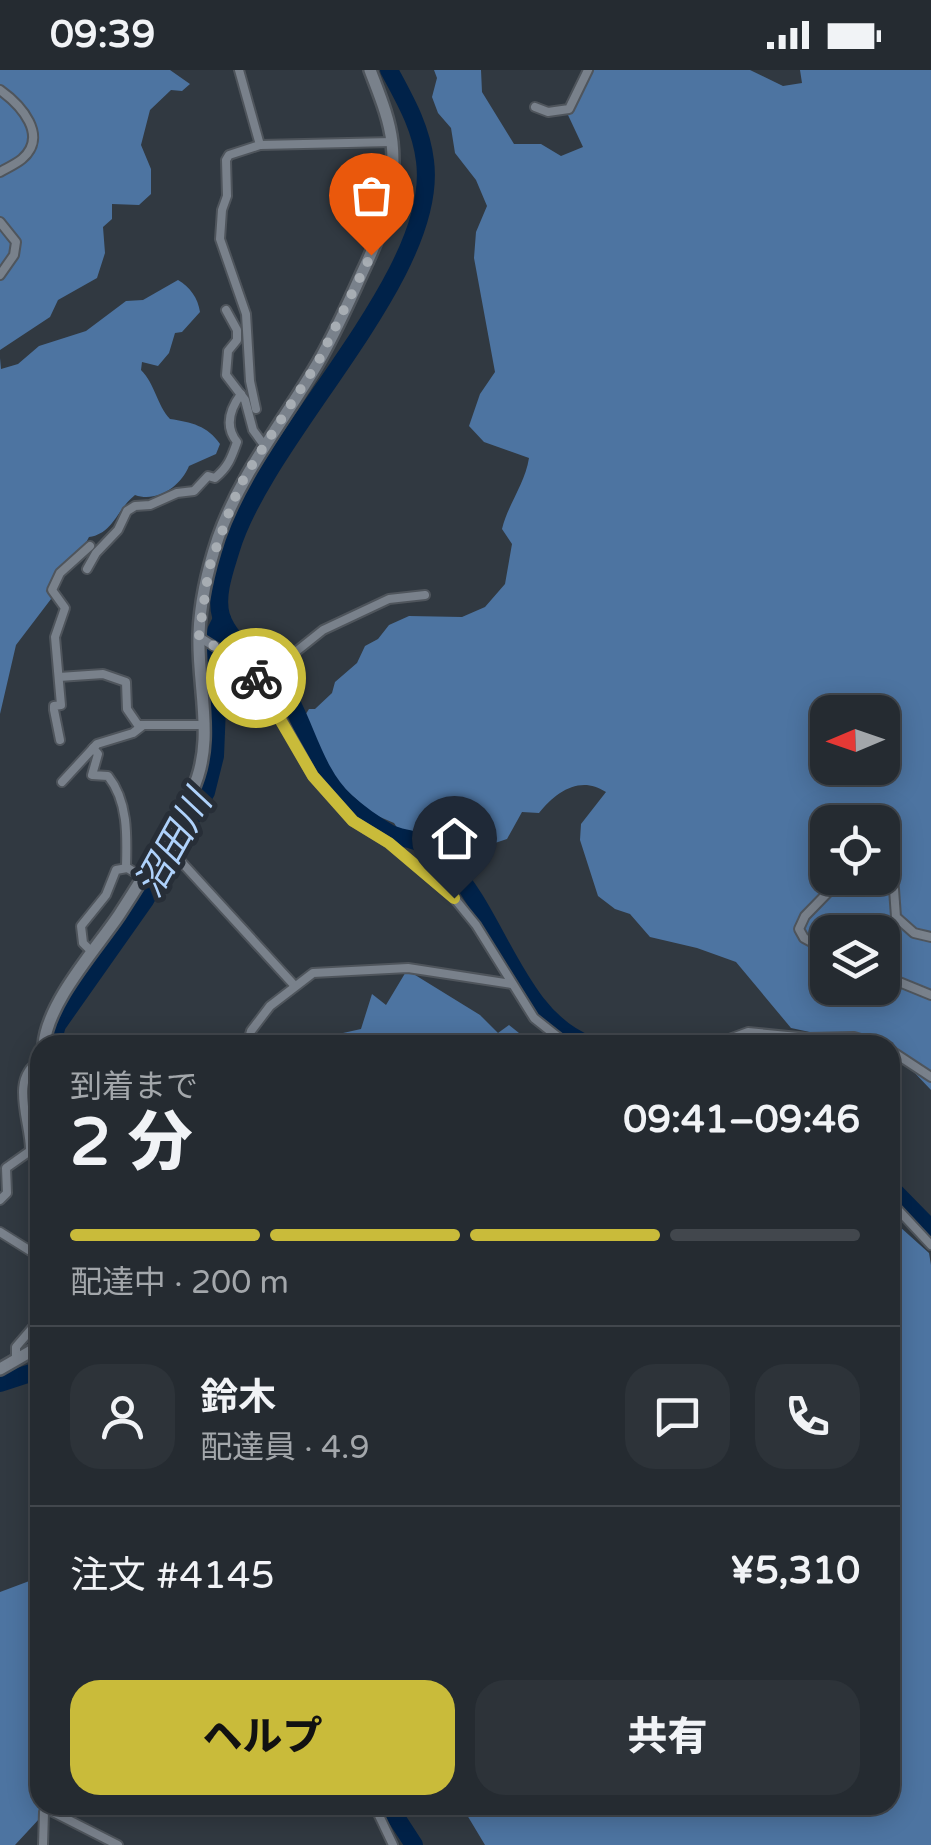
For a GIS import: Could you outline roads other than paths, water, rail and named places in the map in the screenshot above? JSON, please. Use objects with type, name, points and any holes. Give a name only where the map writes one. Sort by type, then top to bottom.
[{"type":"main road","points":[[47,1035],[52,1018],[91,951],[166,845],[201,767],[202,606],[218,538],[245,476],[318,362],[384,226],[391,196],[392,142],[370,70]]},
{"type":"main road","points":[[0,1369],[30,1353]]},
{"type":"street","points":[[239,70],[260,145]]},
{"type":"street","points":[[535,108],[548,112],[569,110],[588,70]]},
{"type":"street","points":[[0,90],[14,100],[33,130],[32,148],[0,172]]},
{"type":"street","points":[[256,409],[250,381],[246,314],[226,262],[220,226],[227,196],[228,155],[260,145],[392,142]]},
{"type":"street","points":[[0,222],[16,242],[14,255],[0,275]]},
{"type":"street","points":[[226,310],[237,330],[237,340],[228,351],[226,374],[248,406],[253,430],[264,445]]},
{"type":"street","points":[[87,569],[134,506],[150,506],[177,493],[194,491],[204,478],[215,478],[225,472],[237,442],[230,432],[231,407],[241,394]]},
{"type":"street","points":[[60,740],[54,706],[61,704],[55,637],[65,608],[52,590],[60,572],[90,546]]},
{"type":"street","points":[[255,676],[278,666],[323,630],[389,600],[425,595]]},
{"type":"street","points":[[201,638],[224,650],[255,676],[313,776],[353,821],[389,843],[454,898],[476,925],[534,1018],[555,1035]]},
{"type":"street","points":[[59,678],[103,674],[126,682],[127,709],[131,719],[142,726],[204,725]]},
{"type":"street","points":[[62,782],[99,743],[133,733],[142,726]]},
{"type":"street","points":[[94,748],[98,754],[92,774],[108,776],[121,796],[127,868]]},
{"type":"street","points":[[166,845],[294,985]]},
{"type":"street","points":[[91,951],[82,943],[80,926],[106,896],[116,870],[127,868],[142,877]]},
{"type":"street","points":[[810,941],[800,929],[806,916],[826,895]]},
{"type":"street","points":[[894,895],[896,917],[914,932],[931,938]]},
{"type":"street","points":[[250,1035],[262,1014],[314,973],[408,968],[512,984]]},
{"type":"street","points":[[900,982],[931,995]]},
{"type":"street","points":[[740,1035],[778,1035]]},
{"type":"street","points":[[900,1056],[931,1076]]},
{"type":"street","points":[[30,1067],[23,1086],[30,1140]]},
{"type":"street","points":[[0,1200],[8,1194],[6,1168],[30,1149]]},
{"type":"street","points":[[900,1212],[931,1245]]},
{"type":"street","points":[[0,1232],[30,1252]]},
{"type":"street","points":[[16,1360],[16,1347],[30,1331]]},
{"type":"street","points":[[43,1845],[44,1815]]},
{"type":"street","points":[[58,1815],[118,1845]]},
{"type":"street","points":[[379,1815],[394,1845]]},
{"type":"waterway","points":[[389,70],[412,114],[423,149],[422,206],[406,253],[380,303],[250,504],[224,573],[219,599],[221,616],[233,637],[284,689],[318,763],[335,790],[378,826],[392,835],[422,844],[448,864],[482,911],[527,990],[545,1013],[571,1035]]},
{"type":"waterway","name":"沼田川","points":[[54,1035],[57,1025],[145,900],[206,792],[215,756],[213,656],[222,619]]},
{"type":"waterway","points":[[900,1197],[931,1229]]},
{"type":"waterway","name":"沼田川","points":[[0,1383],[30,1373]]},
{"type":"waterway","points":[[394,1815],[414,1845]]}]
